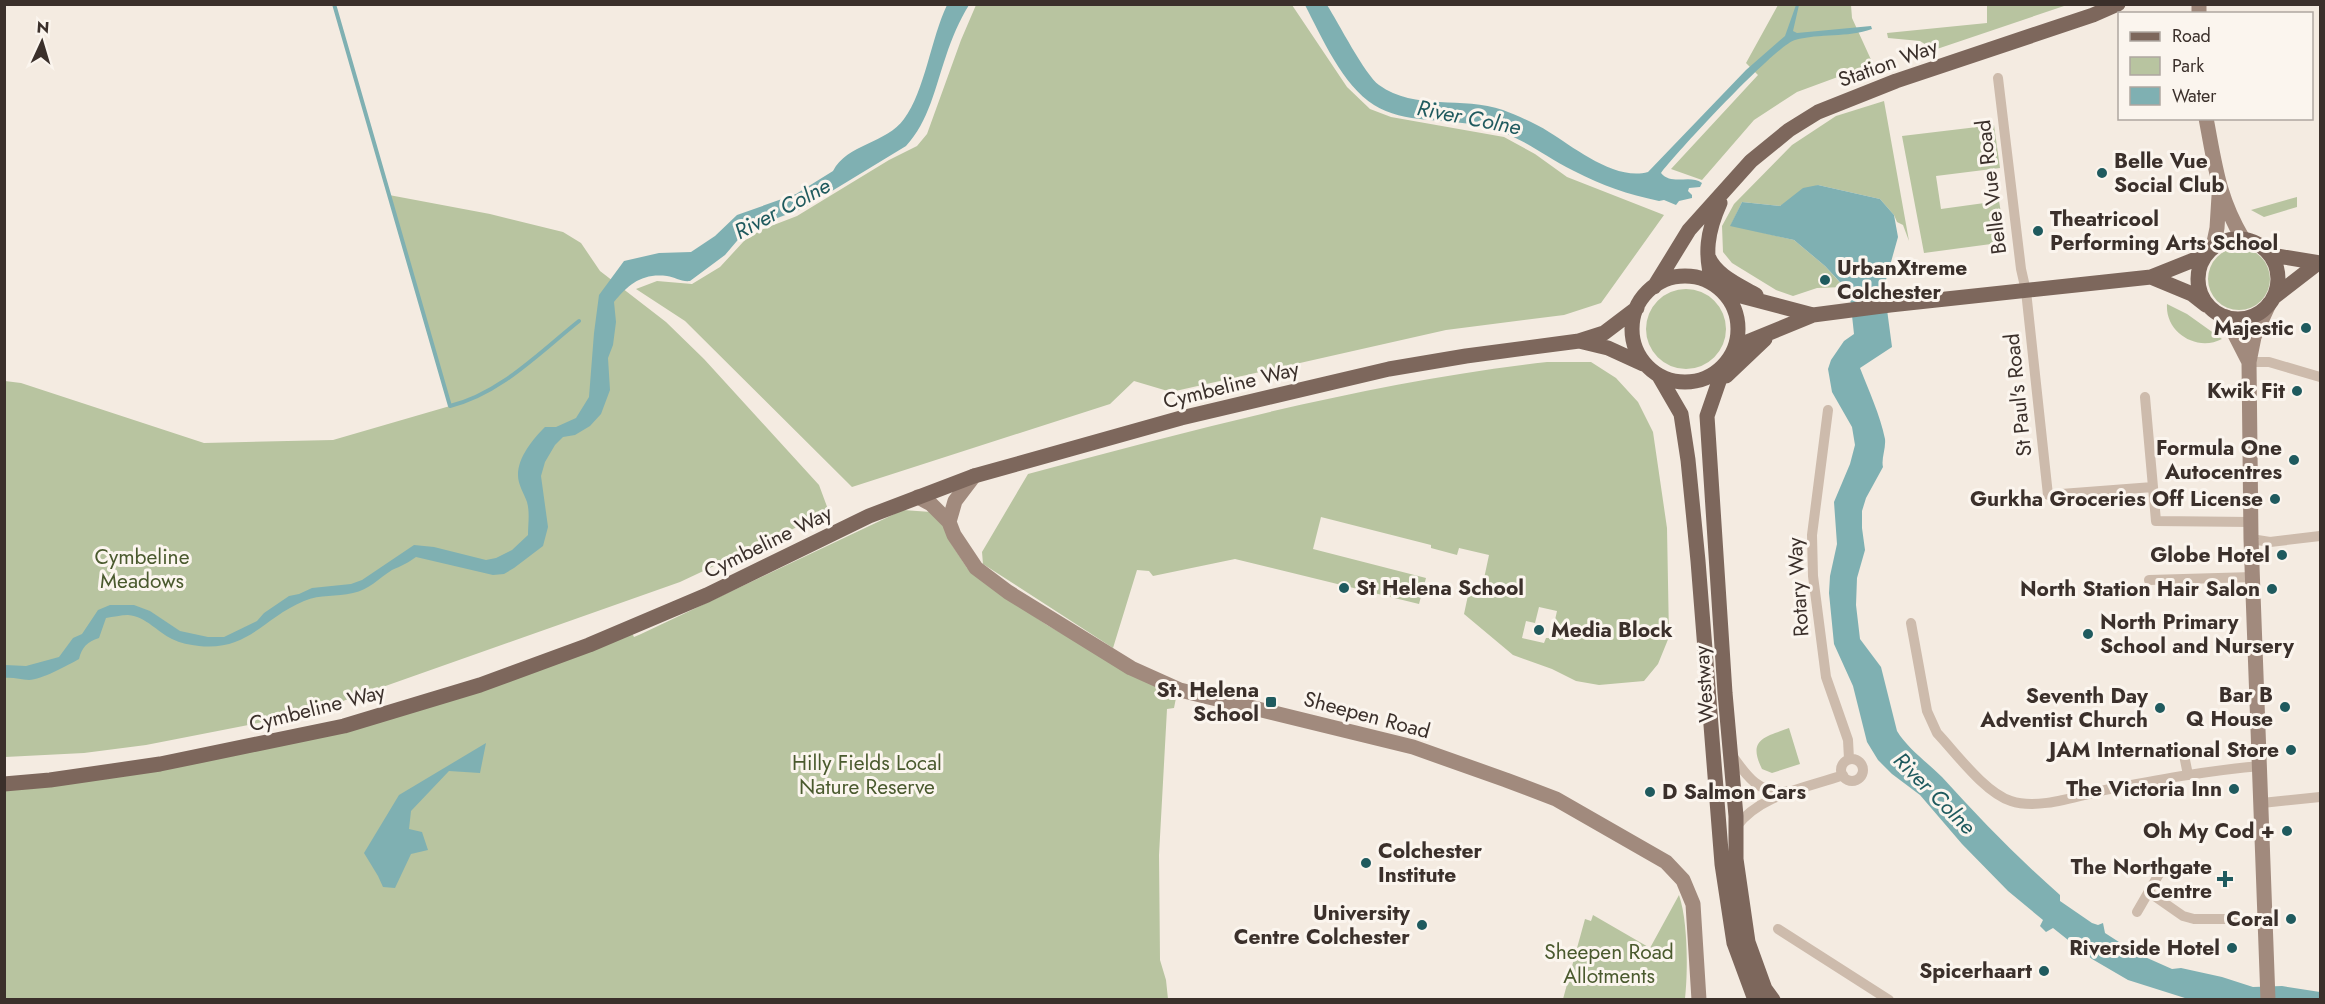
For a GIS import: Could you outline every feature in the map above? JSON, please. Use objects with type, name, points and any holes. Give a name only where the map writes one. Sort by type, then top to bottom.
[{"type":"main road","name":"Station Way","points":[[2093,15],[2105,4]]},
{"type":"main road","name":"Station Way","points":[[1654,287],[1689,230],[1723,195],[1751,161],[1789,130],[1818,112],[1896,81],[2093,15],[2118,4]]},
{"type":"main road","name":"Station Way","points":[[1717,288],[1707,264],[1707,253],[1711,222],[1723,195]]},
{"type":"main road","points":[[1735,347],[1814,315],[2151,277],[2210,251],[2221,243],[2243,239],[2257,244],[2271,255],[2277,268],[2278,278],[2272,301]]},
{"type":"main road","points":[[2210,251],[2199,269],[2198,282],[2203,298],[2211,308]]},
{"type":"main road","points":[[1707,253],[1710,261],[1724,276],[1774,304]]},
{"type":"main road","points":[[2271,255],[2319,263]]},
{"type":"main road","points":[[2151,277],[2192,294],[2226,317],[2248,318],[2259,313],[2319,263]]},
{"type":"main road","points":[[1643,364],[1632,335],[1633,318],[1643,297],[1654,287],[1667,280],[1698,278],[1717,288],[1814,315]]},
{"type":"main road","points":[[1579,341],[1608,348],[1643,364],[1659,376],[1675,381],[1696,381],[1718,371],[1735,347],[1736,317],[1730,302],[1717,288]]},
{"type":"main road","points":[[1579,341],[1604,333],[1637,308]]},
{"type":"main road","points":[[1716,389],[1740,361],[1779,328]]},
{"type":"main road","name":"Cymbeline Way","points":[[4,784],[50,780],[160,764],[344,726],[480,685],[589,645],[707,596],[869,516],[974,476],[1191,415],[1389,369],[1552,343],[1579,341]]},
{"type":"main road","name":"Westway","points":[[1725,364],[1707,416],[1708,458],[1736,827],[1736,859],[1748,942],[1766,989],[1773,999]]},
{"type":"main road","name":"Westway","points":[[1659,376],[1680,414],[1688,460],[1722,864],[1734,943],[1755,999]]},
{"type":"street","name":"Belle Vue Road","points":[[1998,78],[2021,269],[2026,291]]},
{"type":"street","points":[[2206,120],[2219,190],[2229,215],[2243,239]]},
{"type":"street","points":[[2210,251],[2217,228],[2219,190]]},
{"type":"street","name":"St Paul's Road","points":[[2026,291],[2048,495],[2153,487]]},
{"type":"street","points":[[2268,992],[2253,577],[2249,362],[2254,337],[2272,301]]},
{"type":"street","points":[[2226,317],[2249,362]]},
{"type":"street","points":[[2249,362],[2269,362],[2320,377]]},
{"type":"street","points":[[2145,397],[2157,521],[2252,522]]},
{"type":"street","name":"Rotary Way","points":[[1828,410],[1812,535],[1813,576],[1826,677],[1848,740],[1849,759]]},
{"type":"street","points":[[949,522],[955,501],[974,476]]},
{"type":"street","name":"Sheepen Road","points":[[918,497],[931,504],[949,522],[954,535],[976,568],[1008,592],[1135,670],[1180,690],[1413,747],[1506,780],[1556,800],[1666,862],[1683,880],[1693,904],[1699,999]]},
{"type":"street","points":[[2252,538],[2270,542],[2320,536]]},
{"type":"street","points":[[2149,580],[2253,577]]},
{"type":"street","points":[[1911,623],[1924,699],[1932,724],[1952,749],[1989,788],[2000,796],[2018,803],[2038,804],[2223,769],[2261,766]]},
{"type":"street","points":[[1731,752],[1751,780],[1763,789],[1776,792],[1798,790]]},
{"type":"street","points":[[2184,755],[2188,775]]},
{"type":"street","points":[[1736,827],[1745,814],[1758,805],[1841,776],[1854,780],[1863,774],[1862,764],[1856,759],[1849,759],[1842,767],[1841,776]]},
{"type":"street","points":[[2262,803],[2320,797]]},
{"type":"street","points":[[2137,912],[2159,874]]},
{"type":"street","points":[[2150,893],[2183,916],[2194,919],[2266,919]]},
{"type":"street","points":[[1778,929],[1889,999]]},
{"type":"green space","points":[[976,5],[1292,5],[1347,87],[1370,109],[1391,117],[1504,137],[1535,154],[1567,177],[1664,215],[1601,303],[1564,315],[1446,330],[1171,392],[1134,381],[1110,404],[852,487],[685,321],[636,289],[657,281],[692,284],[720,267],[744,241],[761,230],[797,216],[889,160],[917,146],[927,134]]},
{"type":"green space","points":[[1778,5],[1851,5],[1852,18],[1873,64],[1797,92],[1754,120],[1702,180],[1671,169],[1758,75],[1746,63]]},
{"type":"green space","points":[[1987,5],[2067,5],[1934,50],[1920,41],[1888,38],[1887,33],[1987,23]]},
{"type":"green space","points":[[1884,101],[1909,241],[1903,225],[1897,222],[1880,199],[1818,185],[1780,206],[1742,202],[1731,225],[1794,240],[1825,266],[1844,287],[1817,288],[1793,296],[1776,290],[1732,263],[1723,252],[1722,226],[1734,204],[1792,145],[1836,116]]},
{"type":"green space","points":[[1994,125],[2000,168],[1936,176],[1941,209],[1999,201],[2006,242],[1924,253],[1902,136]]},
{"type":"green space","name":"Cymbeline Meadows","points":[[389,195],[490,214],[563,232],[581,243],[600,271],[666,322],[704,359],[819,485],[829,512],[680,582],[309,713],[146,745],[84,753],[5,757],[5,381],[21,383],[204,443],[333,440],[450,406]]},
{"type":"green space","points":[[2297,197],[2297,207],[2264,217],[2251,210]]},
{"type":"green space","points":[[2233,248],[2245,248],[2261,257],[2268,267],[2270,279],[2268,291],[2261,301],[2245,310],[2233,310],[2222,305],[2213,296],[2208,285],[2208,273],[2213,262],[2222,253]]},
{"type":"green space","points":[[1686,289],[1701,292],[1714,301],[1723,314],[1726,329],[1723,344],[1714,357],[1701,366],[1686,369],[1671,366],[1658,357],[1649,344],[1646,329],[1649,314],[1658,301],[1671,292]]},
{"type":"green space","points":[[2167,304],[2187,314],[2222,339],[2203,343],[2184,337],[2171,324]]},
{"type":"green space","name":"St Helena School","points":[[1547,362],[1591,362],[1616,378],[1638,402],[1653,432],[1667,528],[1669,637],[1658,664],[1644,681],[1599,685],[1576,681],[1552,669],[1513,655],[1464,614],[1470,586],[1482,588],[1489,555],[1459,548],[1457,555],[1431,548],[1431,545],[1321,517],[1313,549],[1426,578],[1419,604],[1235,559],[1153,576],[1149,571],[1137,570],[1113,648],[983,564],[982,552],[1028,474],[1286,408],[1416,381]],"holes":[[[1539,607],[1557,611],[1551,638],[1546,638],[1544,643],[1522,638],[1526,621],[1535,623]]]},
{"type":"green space","name":"Hilly Fields Local Nature Reserve","points":[[903,510],[931,512],[941,521],[952,545],[967,568],[994,589],[1047,625],[1176,698],[1174,708],[1167,709],[1159,855],[1160,960],[1166,980],[1168,999],[5,999],[4,791],[349,730],[632,633],[634,637]]},
{"type":"green space","points":[[1789,728],[1800,764],[1772,773],[1762,769],[1758,759],[1758,745],[1766,737]]},
{"type":"green space","name":"Sheepen Road Allotments","points":[[1679,895],[1684,918],[1686,947],[1685,999],[1563,999],[1585,919],[1591,921],[1593,915],[1650,948]]},
{"type":"water","name":"River Colne","points":[[947,5],[969,5],[951,43],[926,115],[906,146],[804,208],[759,225],[742,235],[725,255],[690,281],[667,276],[650,276],[631,285],[614,302],[616,322],[613,345],[608,358],[610,390],[601,414],[590,426],[575,435],[563,437],[555,445],[545,462],[541,476],[548,527],[543,546],[514,568],[504,574],[493,575],[416,557],[364,589],[304,601],[255,632],[231,643],[216,646],[178,642],[135,616],[106,618],[99,638],[86,646],[79,659],[40,678],[26,680],[5,678],[5,665],[26,666],[59,657],[73,638],[82,634],[98,610],[110,605],[134,605],[150,611],[180,631],[208,637],[224,637],[257,621],[264,613],[289,596],[312,588],[351,584],[362,580],[414,545],[434,547],[486,560],[512,550],[528,535],[528,506],[518,479],[523,455],[545,427],[556,427],[576,418],[589,397],[599,295],[624,261],[659,253],[691,252],[715,236],[737,215],[796,194],[833,171],[839,162],[857,149],[897,127],[904,119],[917,94]]},
{"type":"water","name":"River Colne","points":[[1305,5],[1327,5],[1373,79],[1393,93],[1424,101],[1472,104],[1503,110],[1549,132],[1609,168],[1635,174],[1648,172],[1746,70],[1785,36],[1796,5],[1799,5],[1793,31],[1797,33],[1871,26],[1872,29],[1853,34],[1795,40],[1768,60],[1705,123],[1661,173],[1670,179],[1692,179],[1702,183],[1700,187],[1689,188],[1688,191],[1692,198],[1679,201],[1676,205],[1595,181],[1519,139],[1495,130],[1467,124],[1412,118],[1374,105],[1352,86],[1343,73]]},
{"type":"water","name":"River Colne","points":[[1818,185],[1880,199],[1894,215],[1898,237],[1884,287],[1892,347],[1860,368],[1883,430],[1885,443],[1883,467],[1866,498],[1862,511],[1865,550],[1857,578],[1856,605],[1860,639],[1881,667],[1897,731],[1901,738],[2029,867],[2060,895],[2060,901],[2092,923],[2098,925],[2103,923],[2105,933],[2136,953],[2172,969],[2181,968],[2222,977],[2253,987],[2282,986],[2320,992],[2320,999],[2188,999],[2128,980],[2092,959],[2053,928],[2046,932],[2040,926],[2043,920],[2008,891],[1962,844],[1920,795],[1878,760],[1867,742],[1853,686],[1834,644],[1829,593],[1837,544],[1834,502],[1850,464],[1855,445],[1852,427],[1832,392],[1828,369],[1831,360],[1844,341],[1854,334],[1849,292],[1825,266],[1794,240],[1730,226],[1742,202],[1780,206],[1803,188]]},
{"type":"water","points":[[486,743],[480,773],[449,771],[411,811],[409,829],[422,832],[428,850],[411,854],[395,888],[383,887],[364,853],[399,795]]},
{"type":"waterway","points":[[334,4],[450,406],[486,392],[503,382],[579,321]]},
{"type":"place","name":"Belle Vue Social Club","points":[[2102,173]]},
{"type":"place","name":"Theatricool Performing Arts School","points":[[2038,231]]},
{"type":"place","name":"UrbanXtreme Colchester","points":[[1825,280]]},
{"type":"place","name":"Majestic","points":[[2306,328]]},
{"type":"place","name":"Kwik Fit","points":[[2297,391]]},
{"type":"place","name":"Formula One Autocentres","points":[[2294,460]]},
{"type":"place","name":"Gurkha Groceries Off License","points":[[2275,499]]},
{"type":"place","name":"Globe Hotel","points":[[2282,555]]},
{"type":"place","name":"St Helena School","points":[[1344,588]]},
{"type":"place","name":"North Station Hair Salon","points":[[2272,589]]},
{"type":"place","name":"Media Block","points":[[1539,630]]},
{"type":"place","name":"North Primary School and Nursery","points":[[2088,634]]},
{"type":"place","name":"St. Helena School","points":[[1271,702]]},
{"type":"place","name":"Bar B Q House","points":[[2285,707]]},
{"type":"place","name":"Seventh Day Adventist Church","points":[[2160,708]]},
{"type":"place","name":"JAM International Store","points":[[2291,750]]},
{"type":"place","name":"The Victoria Inn","points":[[2234,789]]},
{"type":"place","name":"D Salmon Cars","points":[[1650,792]]},
{"type":"place","name":"Oh My Cod +","points":[[2287,831]]},
{"type":"place","name":"Colchester Institute","points":[[1366,863]]},
{"type":"place","name":"The Northgate Centre","points":[[2225,879]]},
{"type":"place","name":"Coral","points":[[2291,919]]},
{"type":"place","name":"University Centre Colchester","points":[[1422,925]]},
{"type":"place","name":"Riverside Hotel","points":[[2232,948]]},
{"type":"place","name":"Spicerhaart","points":[[2044,971]]}]
